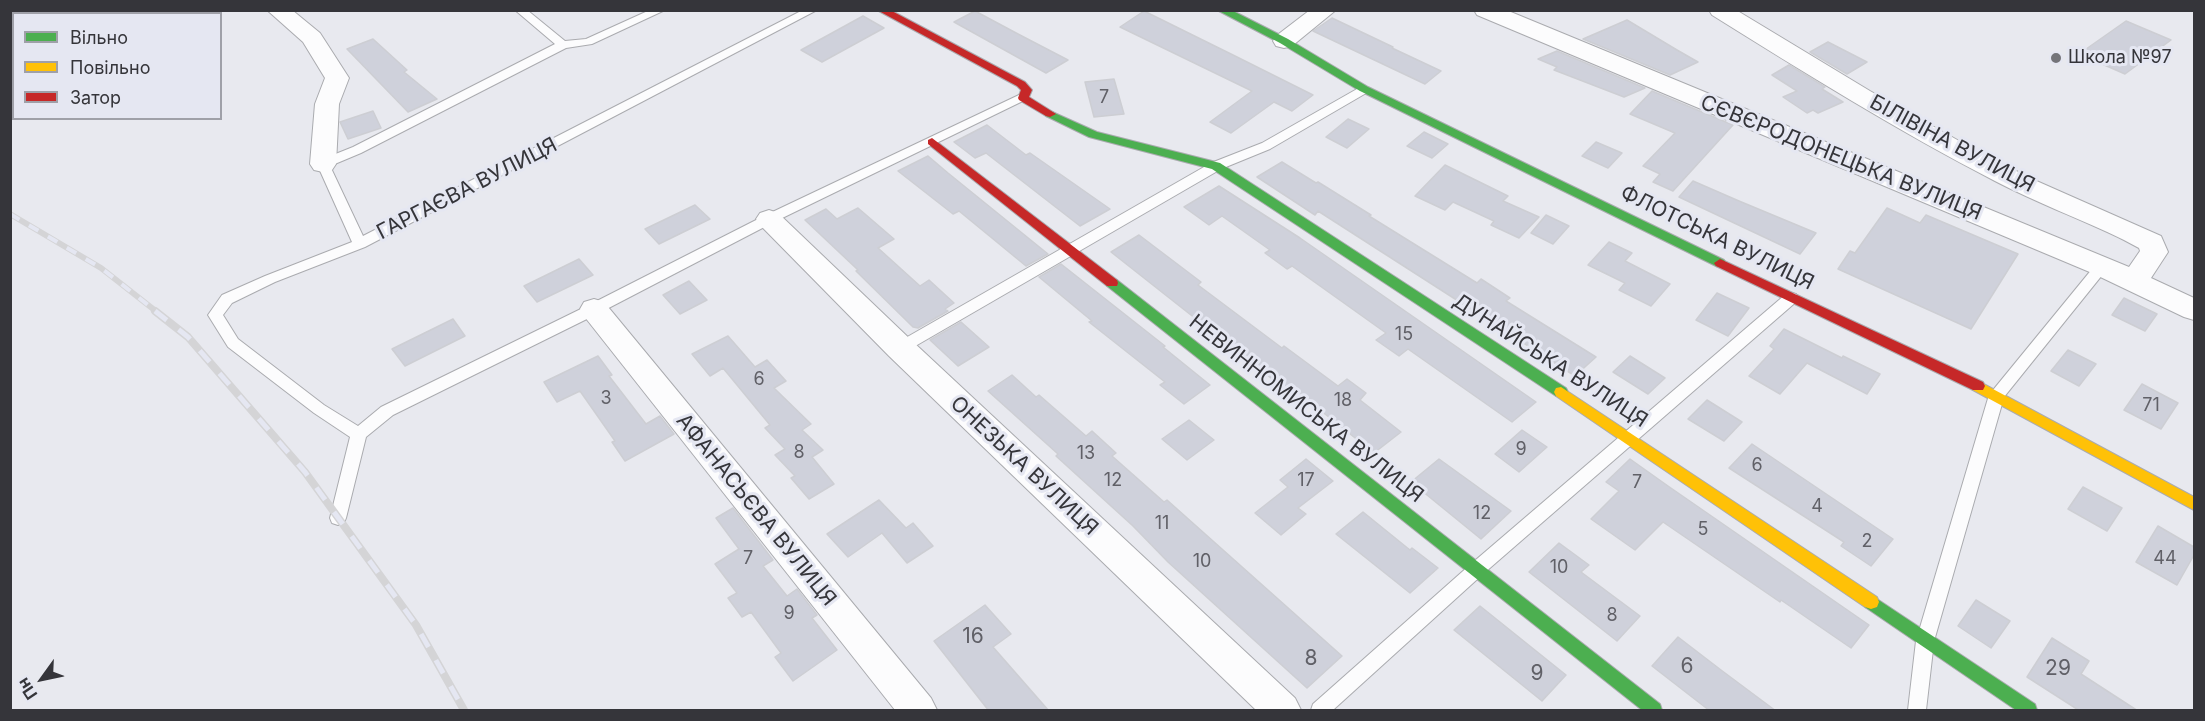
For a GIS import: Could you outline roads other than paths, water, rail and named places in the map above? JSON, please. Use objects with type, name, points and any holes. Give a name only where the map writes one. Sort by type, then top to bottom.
[{"type":"street","name":"ГАРГАЄВА ВУЛИЦЯ","points":[[278,10],[312,38],[337,78],[327,104],[323,164]]},
{"type":"street","points":[[882,10],[1021,84],[1027,90],[1023,98]]},
{"type":"street","name":"ФЛОТСЬКА ВУЛИЦЯ","points":[[1221,10],[1284,41],[1364,89],[1791,298],[1997,395],[2194,504]]},
{"type":"street","points":[[1284,41],[1325,10]]},
{"type":"street","name":"СЄВЄРОДОНЕЦЬКА ВУЛИЦЯ","points":[[1485,10],[2102,266],[2194,310]]},
{"type":"street","name":"БІЛІВІНА ВУЛИЦЯ","points":[[1720,10],[1904,122],[2008,177],[2117,225],[2151,243],[2154,252],[2134,281]]},
{"type":"street","name":"ДУНАЙСЬКА ВУЛИЦЯ","points":[[1023,98],[1066,124],[1095,135],[1193,157],[1215,166],[1631,438],[2029,711]]},
{"type":"street","name":"НЕВИННОМИСЬКА ВУЛИЦЯ","points":[[932,142],[1477,569],[1654,711]]},
{"type":"street","name":"ОНЕЗЬКА ВУЛИЦЯ","points":[[769,219],[900,348],[1282,711]]},
{"type":"street","name":"АФАНАСЬЄВА ВУЛИЦЯ","points":[[594,309],[918,711]]},
{"type":"lane","points":[[520,10],[562,45]]},
{"type":"lane","points":[[323,164],[357,150],[562,45],[588,42],[660,10]]},
{"type":"lane","name":"ГАРГАЄВА ВУЛИЦЯ","points":[[323,164],[360,244],[812,10]]},
{"type":"lane","points":[[900,348],[1215,166],[1266,146],[1364,89]]},
{"type":"lane","points":[[338,518],[359,434],[387,411],[594,309],[769,219],[1023,98]]},
{"type":"lane","points":[[359,434],[319,409],[233,343],[215,315],[227,299],[270,279],[360,244]]},
{"type":"lane","points":[[1917,711],[1925,641],[1997,395],[2102,266]]},
{"type":"lane","points":[[1320,711],[1477,569],[1791,298]]},
{"type":"railway","points":[[10,214],[101,268],[157,312]]},
{"type":"railway","points":[[155,311],[188,337],[305,472],[416,625],[464,710]]},
{"type":"place","name":"Школа №97","points":[[2056,58]]}]
